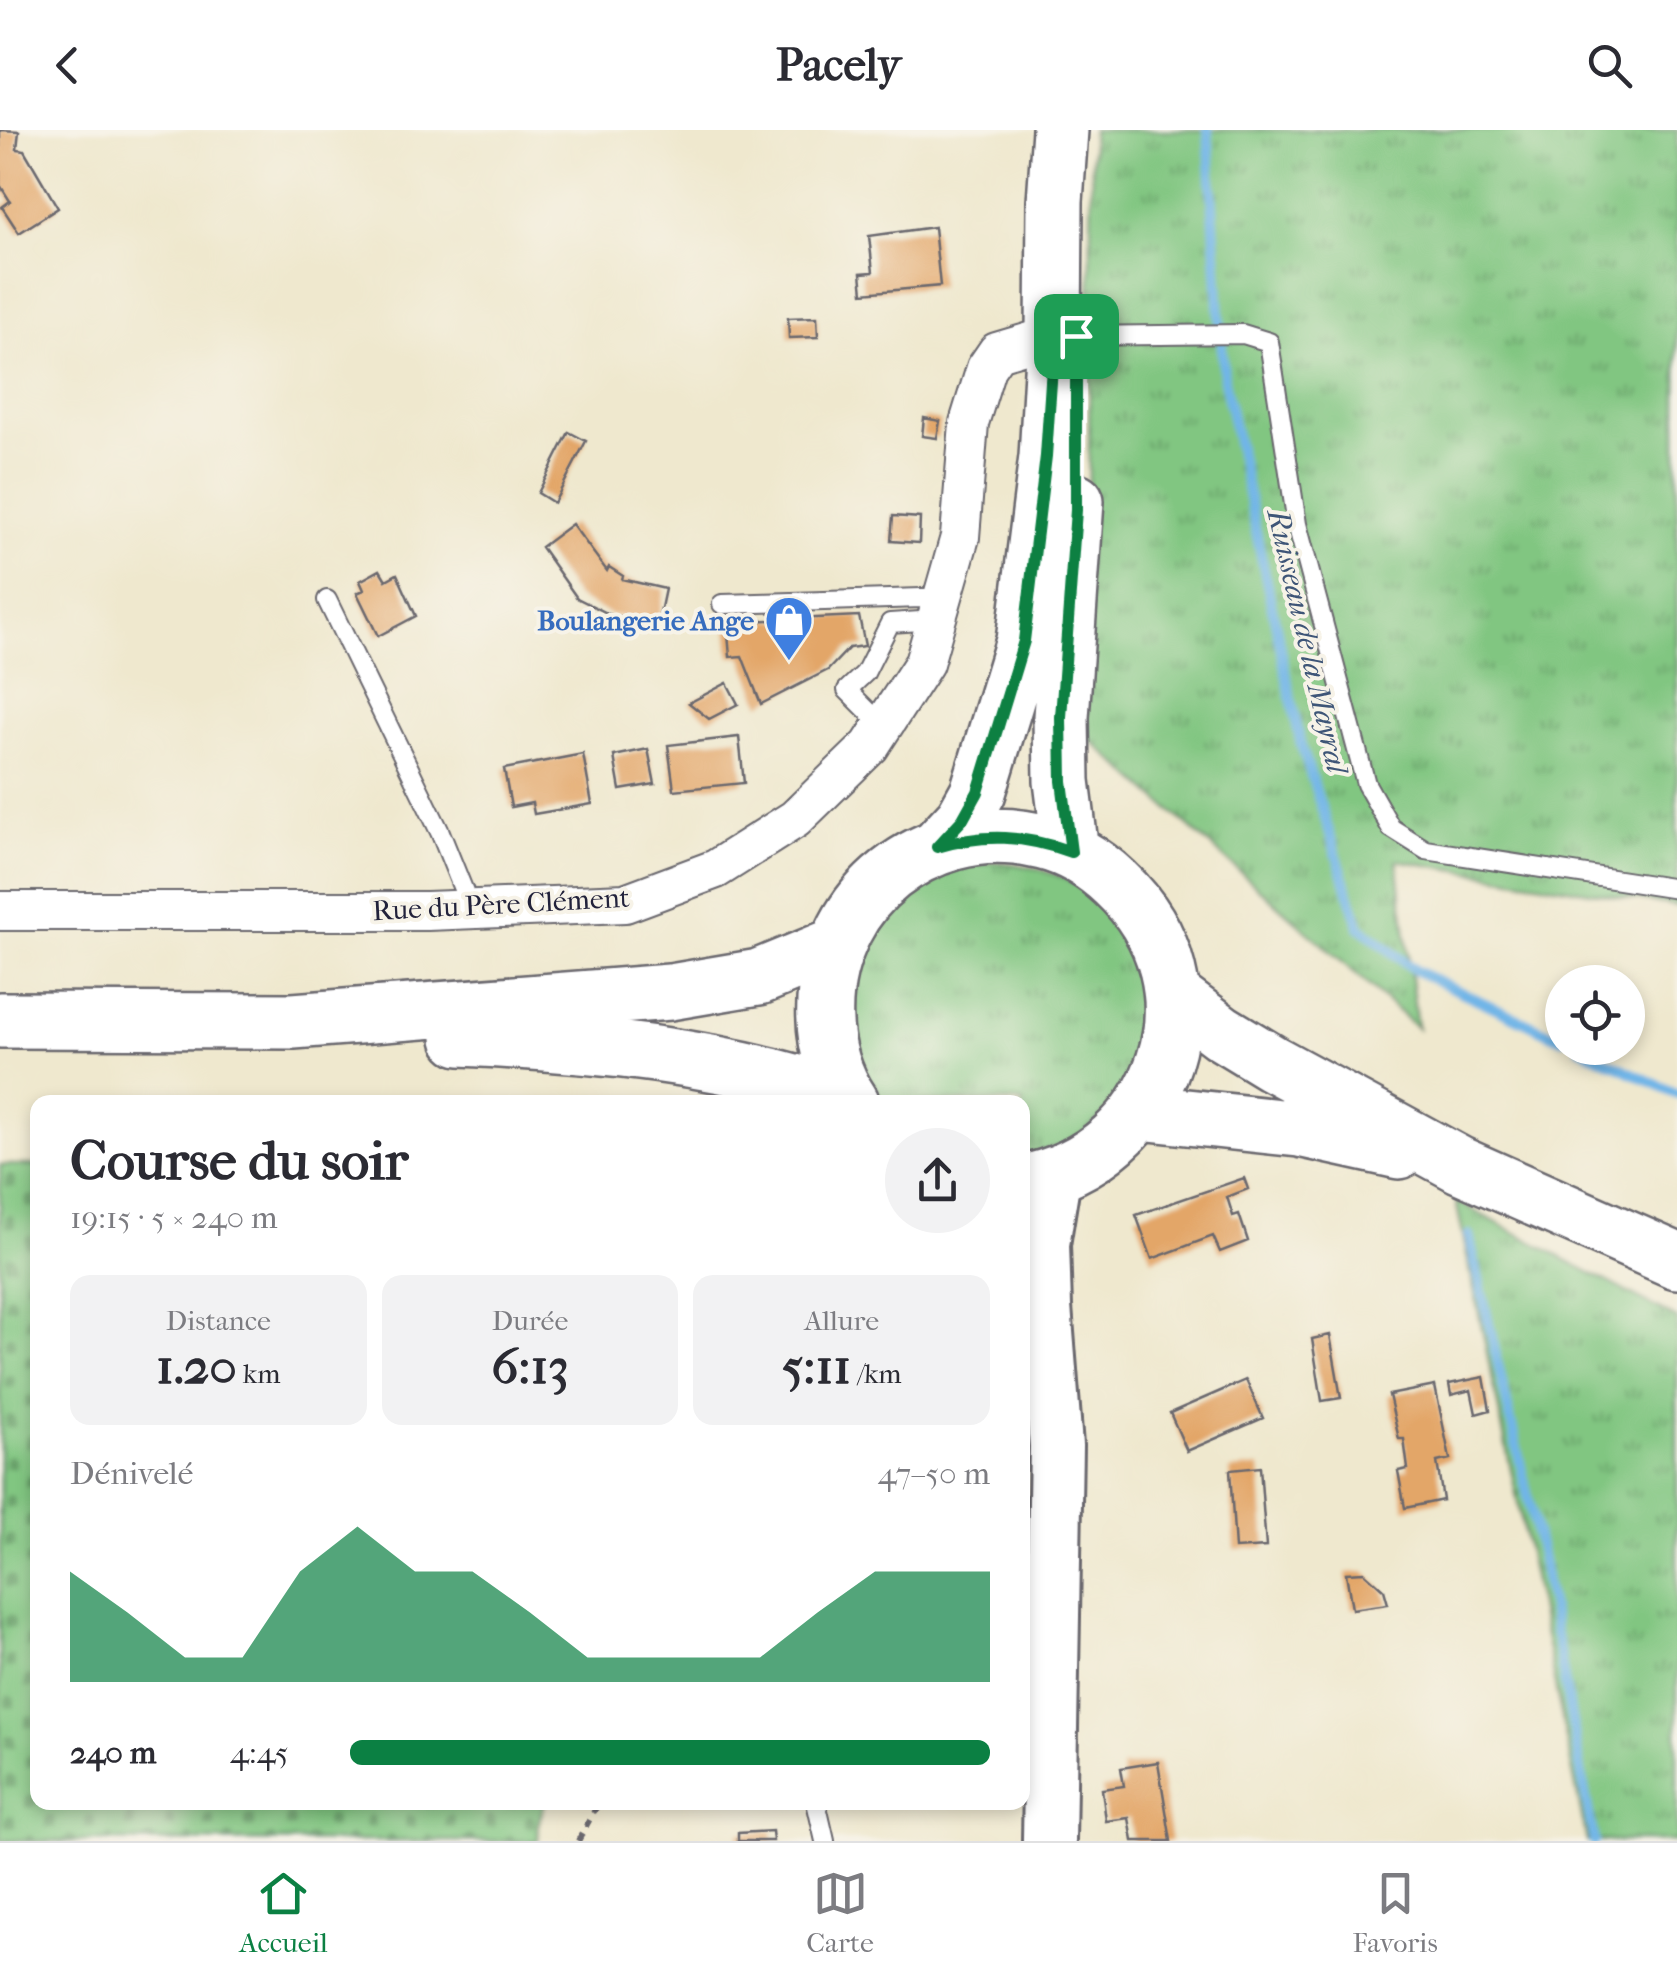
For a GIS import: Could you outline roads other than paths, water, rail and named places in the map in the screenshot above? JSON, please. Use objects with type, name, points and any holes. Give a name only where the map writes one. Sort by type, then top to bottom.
[{"type":"main road","points":[[1060,130],[1055,201],[1076,510],[1061,717],[1062,781],[1071,852]]},
{"type":"main road","points":[[937,847],[963,819],[978,792],[1024,641],[1046,456],[1088,204],[1080,130]]},
{"type":"main road","points":[[848,1095],[828,1047],[826,984],[836,945],[868,894],[901,866],[937,847],[995,836],[1032,840],[1071,852],[1102,870],[1134,900],[1158,941],[1172,995],[1167,1055],[1156,1086],[1140,1112],[1105,1148],[1038,1180],[1043,1244],[1032,1396],[1037,1450],[1032,1841]]},
{"type":"main road","points":[[0,1020],[293,1021],[670,992],[759,977],[836,945]]},
{"type":"main road","points":[[1172,995],[1221,1032],[1272,1063],[1460,1164],[1677,1261]]},
{"type":"main road","points":[[293,1021],[438,1038],[582,1044],[741,1069],[837,1095]]},
{"type":"main road","points":[[1140,1112],[1298,1130],[1460,1164]]},
{"type":"main road","points":[[1034,1327],[1056,1446],[1049,1841]]},
{"type":"street","name":"Rue du Père Clément","points":[[0,911],[471,910],[626,904],[716,869],[794,819],[870,746],[924,663],[960,538],[969,423],[986,368],[998,352],[1065,337]]},
{"type":"lane","points":[[1065,337],[1243,334],[1269,342],[1298,524],[1366,784],[1390,828],[1426,850],[1677,890]]},
{"type":"lane","points":[[722,604],[922,598],[938,613]]},
{"type":"lane","points":[[328,600],[440,832],[471,910]]},
{"type":"lane","points":[[883,726],[847,690],[865,673],[890,623],[938,613]]},
{"type":"lane","points":[[818,1810],[825,1841]]},
{"type":"waterway","name":"Ruisseau de la Mayral","points":[[1208,130],[1224,380],[1301,745],[1360,927],[1416,971],[1545,1031]]},
{"type":"waterway","name":"Ruisseau de la Mayral","points":[[1616,1065],[1677,1094]]},
{"type":"waterway","points":[[1469,1235],[1541,1555],[1594,1841]]},
{"type":"place","name":"Boulangerie Ange","points":[[789,662]]}]
